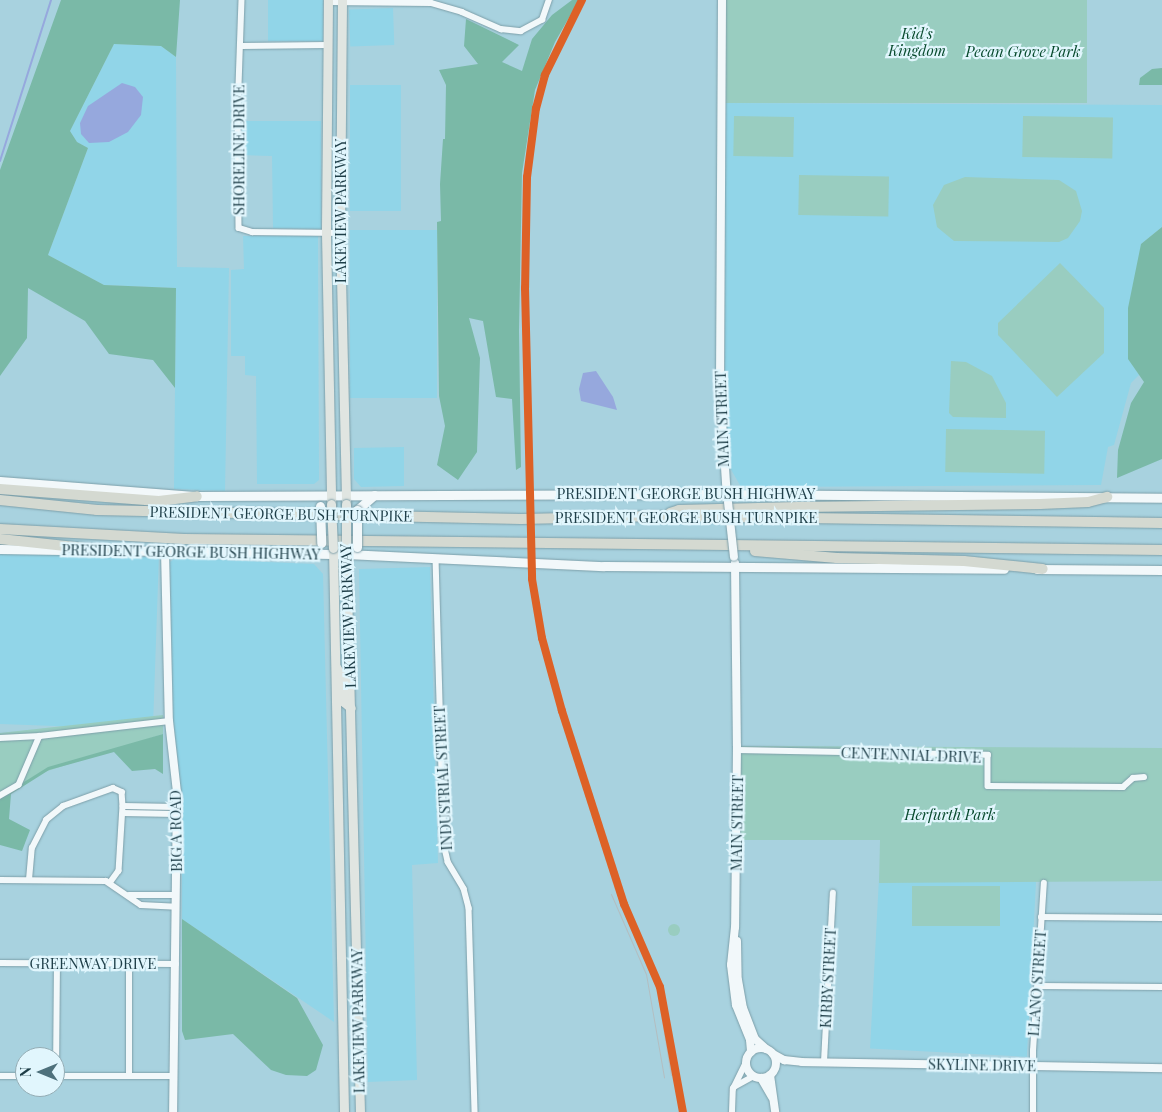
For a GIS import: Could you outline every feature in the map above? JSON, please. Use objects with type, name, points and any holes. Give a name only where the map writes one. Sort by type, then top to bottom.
[{"type":"highway","points":[[0,489],[159,500],[197,496]]},
{"type":"highway","points":[[659,516],[679,510],[1040,504],[1088,502],[1107,497]]},
{"type":"highway","name":"PRESIDENT GEORGE BUSH TURNPIKE","points":[[0,500],[97,510],[520,519],[659,516],[1162,523]]},
{"type":"highway","name":"PRESIDENT GEORGE BUSH TURNPIKE","points":[[0,530],[184,539],[1162,550]]},
{"type":"highway","points":[[0,540],[112,551]]},
{"type":"highway","points":[[734,545],[750,551],[818,556],[964,561],[1043,569]]},
{"type":"main road","name":"LAKEVIEW PARKWAY","points":[[328,1],[326,233],[344,1112]]},
{"type":"main road","name":"LAKEVIEW PARKWAY","points":[[342,1],[340,233],[346,551],[361,1112]]},
{"type":"main road","points":[[328,364],[343,364]]},
{"type":"main road","name":"PRESIDENT GEORGE BUSH HIGHWAY","points":[[0,481],[197,496],[302,495],[331,499],[346,494],[727,498],[1162,498]]},
{"type":"main road","points":[[364,555],[357,547],[357,510],[374,494]]},
{"type":"main road","points":[[299,553],[315,551],[321,544],[320,506],[302,495]]},
{"type":"main road","name":"PRESIDENT GEORGE BUSH HIGHWAY","points":[[0,549],[299,553],[346,551],[364,555],[604,566],[734,561],[1043,569],[1162,570]]},
{"type":"main road","points":[[336,667],[343,678],[344,702],[350,708]]},
{"type":"main road","points":[[338,786],[352,785]]},
{"type":"main road","points":[[341,934],[356,934]]},
{"type":"street","name":"SHORELINE DRIVE","points":[[242,0],[242,46],[238,112],[239,228],[252,232],[340,233]]},
{"type":"street","points":[[328,1],[431,2],[501,28],[521,31],[542,20],[549,0]]},
{"type":"street","name":"MAIN STREET","points":[[722,0],[720,390],[727,498],[734,561],[737,750],[735,927],[740,998],[755,1038],[773,1054]]},
{"type":"street","points":[[242,46],[327,45]]},
{"type":"street","name":"BIG A ROAD","points":[[165,551],[169,721],[176,811],[176,964],[173,1112]]},
{"type":"street","name":"INDUSTRIAL STREET","points":[[436,558],[444,844],[469,908],[475,1112]]},
{"type":"street","points":[[0,738],[40,736],[169,721]]},
{"type":"street","points":[[0,796],[19,785],[40,736]]},
{"type":"street","name":"CENTENNIAL DRIVE","points":[[737,750],[988,755],[988,786],[1123,787],[1133,778],[1144,777]]},
{"type":"street","points":[[29,880],[29,860],[35,837],[46,820],[57,810],[113,788],[122,792],[123,806],[120,872],[111,882]]},
{"type":"street","points":[[123,806],[176,811]]},
{"type":"street","points":[[122,814],[176,811]]},
{"type":"street","points":[[0,880],[111,882],[141,905],[176,907]]},
{"type":"street","name":"LLANO STREET","points":[[1033,1112],[1033,1066],[1044,883]]},
{"type":"street","name":"KIRBY STREET","points":[[824,1062],[833,893]]},
{"type":"street","points":[[128,895],[176,895]]},
{"type":"street","points":[[1041,917],[1162,918]]},
{"type":"street","name":"MAIN STREET","points":[[735,927],[731,956],[733,991],[751,1052]]},
{"type":"street","name":"GREENWAY DRIVE","points":[[0,963],[176,964]]},
{"type":"street","points":[[56,1047],[57,964]]},
{"type":"street","points":[[128,1076],[129,964]]},
{"type":"street","points":[[1039,986],[1162,987]]},
{"type":"street","points":[[732,1112],[734,1087],[751,1052],[766,1049]]},
{"type":"street","points":[[773,1054],[772,1072],[775,1112]]},
{"type":"street","name":"SKYLINE DRIVE","points":[[773,1054],[784,1060],[802,1062],[1162,1068]]},
{"type":"street","points":[[747,1060],[748,1070],[758,1077],[774,1103]]},
{"type":"street","name":"SKYLINE DRIVE","points":[[772,1072],[802,1062]]},
{"type":"street","points":[[734,1087],[772,1072]]},
{"type":"street","points":[[0,1076],[15,1076]]},
{"type":"street","points":[[65,1076],[174,1076]]},
{"type":"shaded area","points":[[268,0],[323,0],[323,41],[268,41]]},
{"type":"shaded area","points":[[393,8],[394,45],[350,47],[349,10]]},
{"type":"shaded area","points":[[114,44],[161,46],[176,57],[177,267],[229,268],[225,491],[174,489],[176,288],[104,285],[48,255],[88,148],[77,142],[70,131]]},
{"type":"shaded area","points":[[122,83],[135,87],[143,97],[141,115],[128,132],[109,142],[89,143],[81,134],[80,123],[88,106]]},
{"type":"shaded area","points":[[350,85],[401,85],[401,211],[350,211]]},
{"type":"shaded area","points":[[725,103],[1162,105],[1162,227],[1141,244],[1128,358],[1139,375],[1131,383],[1114,445],[1108,447],[1101,485],[741,487],[729,466],[725,424]]},
{"type":"shaded area","points":[[242,121],[321,121],[321,229],[273,228],[272,156],[241,155]]},
{"type":"shaded area","points":[[350,230],[437,230],[437,398],[350,398]]},
{"type":"shaded area","points":[[243,236],[318,236],[319,480],[314,484],[257,484],[256,376],[245,375],[245,356],[231,356],[231,270],[244,269]]},
{"type":"shaded area","points":[[596,371],[613,397],[617,410],[581,401],[579,389],[583,373]]},
{"type":"shaded area","points":[[404,447],[404,486],[361,487],[354,479],[354,448]]},
{"type":"shaded area","points":[[0,552],[159,558],[153,729],[0,724]]},
{"type":"shaded area","points":[[176,558],[314,564],[323,574],[334,1022],[182,919],[182,799],[173,720],[170,562]]},
{"type":"shaded area","points":[[430,567],[438,863],[412,865],[417,1080],[368,1082],[359,569]]},
{"type":"shaded area","points":[[879,874],[1036,882],[1027,1057],[870,1049]]},
{"type":"green space","points":[[61,0],[180,0],[176,57],[161,46],[114,44],[70,131],[77,142],[88,148],[48,255],[104,285],[176,288],[175,388],[153,360],[109,354],[85,321],[28,288],[27,338],[0,376],[0,170]]},
{"type":"green space","points":[[572,0],[579,0],[555,42],[535,90],[522,173],[519,331],[521,467],[516,470],[512,399],[496,397],[483,321],[469,318],[480,358],[477,452],[458,480],[437,465],[445,426],[439,396],[437,222],[441,221],[440,184],[443,139],[445,139],[446,85],[439,70],[478,64],[464,46],[466,19],[519,45],[502,62],[522,71],[532,39],[552,15]]},
{"type":"green space","name":"Pecan Grove Park","points":[[725,0],[1087,0],[1087,103],[725,103]]},
{"type":"green space","points":[[1162,68],[1162,85],[1139,85],[1140,78],[1152,69]]},
{"type":"green space","points":[[734,116],[794,117],[793,157],[733,156]]},
{"type":"green space","points":[[1023,116],[1113,118],[1112,159],[1022,157]]},
{"type":"green space","points":[[799,175],[889,177],[888,217],[798,215]]},
{"type":"green space","points":[[965,177],[1059,180],[1076,191],[1082,211],[1080,221],[1068,238],[1059,242],[954,241],[937,227],[933,205],[944,185]]},
{"type":"green space","points":[[1162,227],[1162,459],[1117,478],[1118,450],[1131,403],[1144,382],[1128,359],[1128,308],[1141,244]]},
{"type":"green space","points":[[1060,263],[1104,308],[1104,353],[1057,397],[998,335],[998,323]]},
{"type":"green space","points":[[951,361],[966,362],[992,376],[1006,403],[1006,418],[953,417],[949,413]]},
{"type":"green space","points":[[946,429],[1045,431],[1044,474],[945,472]]},
{"type":"green space","points":[[163,715],[163,734],[38,774],[0,797],[0,733]]},
{"type":"green space","points":[[163,734],[163,774],[155,769],[132,771],[114,752],[49,770],[11,794],[9,819],[30,830],[22,851],[0,845],[0,797],[48,767]]},
{"type":"green space","name":"Herfurth Park","points":[[737,746],[1162,748],[1162,881],[879,883],[880,840],[739,840]]},
{"type":"green space","points":[[912,886],[1000,886],[1000,926],[912,926]]},
{"type":"green space","points":[[182,919],[297,998],[323,1045],[316,1070],[307,1076],[286,1075],[271,1070],[233,1034],[185,1040],[182,1031]]},
{"type":"green space","points":[[674,924],[680,930],[674,936],[668,930]]},
{"type":"waterway","points":[[0,161],[51,0]]},
{"type":"tram line","points":[[611,894],[646,974],[664,1077]]},
{"type":"tram line","points":[[658,996],[671,1075]]},
{"type":"railway","points":[[582,0],[545,75],[536,108],[527,177],[525,288],[532,579],[542,638],[562,711],[624,904],[660,987],[683,1112]]},
{"type":"transit line","points":[[582,0],[545,75],[536,108],[527,177],[525,288],[532,579],[542,638],[562,711],[624,904],[660,987],[683,1112]]},
{"type":"park label","name":"Kid's Kingdom","points":[[917,42]]}]
